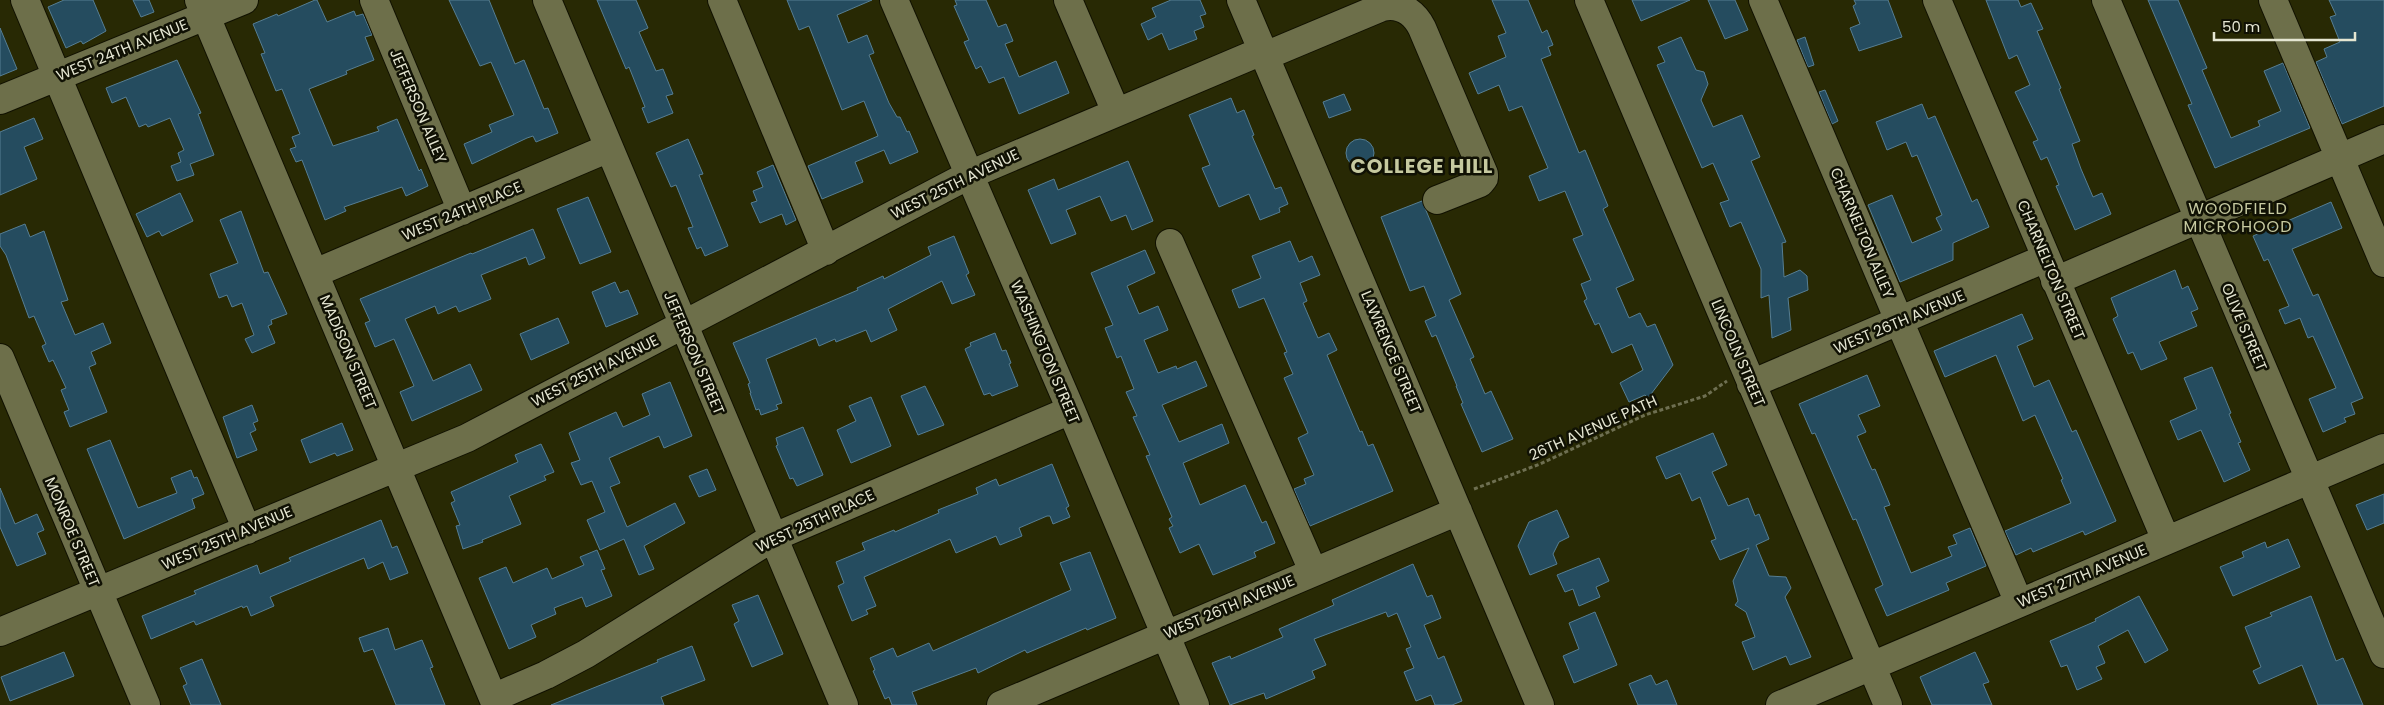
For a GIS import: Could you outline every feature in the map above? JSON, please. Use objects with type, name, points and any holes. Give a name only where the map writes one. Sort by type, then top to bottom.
[{"type":"street","points":[[25,0],[247,530]]},
{"type":"street","name":"WEST 24TH AVENUE","points":[[0,100],[58,76],[202,8],[244,0]]},
{"type":"street","name":"JEFFERSON ALLEY","points":[[374,0],[462,211]]},
{"type":"street","name":"JEFFERSON STREET","points":[[547,0],[772,538],[844,705]]},
{"type":"street","points":[[722,0],[826,250]]},
{"type":"street","name":"WASHINGTON STREET","points":[[894,0],[1071,410],[1195,705]]},
{"type":"street","points":[[1068,0],[1116,112]]},
{"type":"street","name":"LAWRENCE STREET","points":[[1241,0],[1540,705]]},
{"type":"street","name":"LINCOLN STREET","points":[[1589,0],[1748,379],[1888,705]]},
{"type":"street","name":"CHARNELTON ALLEY","points":[[1763,0],[2019,603]]},
{"type":"street","name":"CHARNELTON STREET","points":[[1937,0],[2166,540]]},
{"type":"street","name":"OLIVE STREET","points":[[2106,0],[2197,219],[2384,654]]},
{"type":"street","points":[[2273,0],[2384,264]]},
{"type":"street","name":"WEST 25TH AVENUE","points":[[0,632],[466,438],[826,250],[898,210],[969,175],[1116,112],[1382,7],[1393,5],[1412,13],[1422,28],[1484,171],[1484,178],[1480,182],[1438,200]]},
{"type":"street","name":"MADISON STREET","points":[[202,8],[494,702]]},
{"type":"street","name":"WEST 26TH AVENUE","points":[[1748,379],[1899,322],[2197,219],[2384,140]]},
{"type":"street","name":"WEST 24TH PLACE","points":[[315,273],[610,148]]},
{"type":"street","points":[[1170,242],[1313,571]]},
{"type":"street","name":"MONROE STREET","points":[[0,358],[146,705]]},
{"type":"street","name":"WEST 25TH PLACE","points":[[494,702],[586,654],[772,538],[1071,410]]},
{"type":"street","name":"WEST 27TH AVENUE","points":[[1780,705],[2384,448]]},
{"type":"street","name":"WEST 26TH AVENUE","points":[[1001,705],[1458,511]]},
{"type":"path","name":"26TH AVENUE PATH","points":[[1474,489],[1540,464],[1645,415],[1705,396],[1724,382],[1748,379]]},
{"type":"building","points":[[64,0],[93,0],[106,31],[83,44],[81,41],[66,48],[48,7]]},
{"type":"building","points":[[133,0],[149,0],[154,12],[141,17]]},
{"type":"building","points":[[317,0],[327,22],[354,11],[356,16],[363,14],[372,35],[365,37],[374,60],[346,71],[347,74],[309,89],[333,146],[379,131],[377,127],[397,119],[419,171],[421,169],[428,186],[406,196],[402,187],[344,207],[346,211],[325,220],[302,160],[296,162],[290,149],[296,147],[292,137],[300,134],[282,89],[276,91],[261,54],[265,53],[253,24],[277,14],[278,16]]},
{"type":"building","points":[[449,0],[489,0],[515,64],[524,60],[544,109],[548,108],[558,133],[536,142],[533,136],[527,138],[472,164],[464,144],[492,132],[489,125],[514,115],[491,62],[480,66]]},
{"type":"building","points":[[597,0],[636,0],[648,28],[639,32],[656,71],[663,69],[673,94],[666,96],[673,113],[648,123],[642,108],[645,107],[629,67],[626,69]]},
{"type":"building","points":[[787,0],[872,0],[837,15],[848,43],[867,35],[874,53],[869,55],[889,103],[897,117],[900,117],[907,132],[909,131],[918,152],[890,164],[884,150],[855,162],[863,182],[822,199],[808,166],[878,136],[864,101],[842,110],[809,26],[799,30]]},
{"type":"building","points":[[955,0],[986,0],[998,27],[1006,24],[1013,41],[1005,44],[1019,77],[1056,61],[1069,93],[1019,114],[1004,77],[989,83],[981,66],[976,69],[964,42],[969,40],[954,6],[957,5]]},
{"type":"building","points":[[1171,0],[1200,0],[1206,14],[1200,16],[1204,27],[1194,31],[1197,39],[1169,50],[1162,33],[1148,40],[1141,24],[1156,17],[1152,8]]},
{"type":"building","points":[[1492,0],[1528,0],[1542,33],[1547,30],[1553,45],[1548,47],[1551,55],[1541,59],[1579,153],[1585,150],[1608,206],[1603,209],[1634,280],[1616,288],[1629,318],[1640,313],[1647,327],[1655,324],[1673,365],[1648,398],[1645,395],[1629,402],[1620,383],[1643,370],[1632,344],[1612,353],[1599,323],[1595,325],[1584,301],[1587,299],[1581,284],[1591,280],[1573,239],[1583,235],[1565,191],[1539,201],[1529,176],[1548,168],[1522,106],[1509,111],[1499,85],[1478,94],[1469,73],[1506,57],[1498,36],[1506,33]]},
{"type":"building","points":[[1632,0],[1690,0],[1641,21]]},
{"type":"building","points":[[1708,0],[1735,0],[1748,30],[1725,39]]},
{"type":"building","points":[[1854,0],[1888,0],[1902,37],[1859,51],[1850,28],[1860,24],[1853,6],[1856,4]]},
{"type":"building","points":[[1986,0],[2018,0],[2021,7],[2031,3],[2043,29],[2037,31],[2061,88],[2059,89],[2080,141],[2072,144],[2081,169],[2093,197],[2102,193],[2111,214],[2075,230],[2056,186],[2059,185],[2047,157],[2041,160],[2033,142],[2038,140],[2015,92],[2030,85],[2017,55],[2009,59]]},
{"type":"building","points":[[2148,0],[2178,0],[2207,68],[2202,70],[2231,138],[2260,126],[2258,121],[2281,111],[2264,71],[2283,63],[2310,128],[2215,168],[2188,105],[2192,104]]},
{"type":"building","points":[[2329,0],[2384,0],[2384,106],[2342,124],[2316,62],[2327,57],[2324,49],[2340,42],[2330,17],[2336,15]]},
{"type":"building","points":[[0,28],[17,69],[0,76]]},
{"type":"building","points":[[1681,37],[1696,70],[1704,72],[1708,84],[1701,100],[1713,127],[1742,115],[1760,157],[1751,161],[1786,242],[1782,243],[1784,277],[1800,270],[1807,276],[1808,290],[1788,298],[1791,330],[1772,338],[1769,295],[1761,298],[1761,269],[1741,222],[1730,227],[1720,203],[1729,200],[1713,163],[1702,168],[1657,65],[1665,62],[1658,47]]},
{"type":"building","points":[[1805,37],[1814,65],[1808,67],[1797,40]]},
{"type":"building","points":[[177,60],[201,113],[198,114],[214,155],[190,164],[194,175],[177,181],[171,166],[181,162],[178,153],[184,150],[170,118],[148,127],[146,124],[139,127],[126,97],[112,103],[106,88]]},
{"type":"building","points":[[1825,90],[1838,121],[1832,124],[1819,92]]},
{"type":"building","points":[[1344,94],[1351,110],[1329,118],[1323,102]]},
{"type":"building","points":[[1231,98],[1237,113],[1244,110],[1254,135],[1252,136],[1275,189],[1281,187],[1288,204],[1279,208],[1280,212],[1260,220],[1249,194],[1219,207],[1202,168],[1210,165],[1189,115]]},
{"type":"building","points":[[1922,104],[1928,119],[1935,116],[1972,202],[1977,199],[1989,227],[1953,243],[1953,260],[1900,282],[1868,205],[1892,195],[1912,243],[1942,230],[1936,218],[1942,215],[1917,155],[1912,157],[1906,142],[1887,150],[1876,122]]},
{"type":"building","points":[[34,118],[43,139],[24,147],[37,179],[0,195],[0,132]]},
{"type":"building","points":[[688,139],[703,174],[699,175],[728,246],[705,256],[701,247],[697,249],[688,228],[693,227],[676,185],[671,187],[656,153]]},
{"type":"building","points":[[1360,139],[1370,143],[1374,153],[1370,163],[1360,167],[1350,163],[1346,153],[1350,143]]},
{"type":"building","points":[[1128,161],[1153,221],[1132,230],[1126,215],[1111,221],[1100,196],[1066,210],[1076,234],[1051,244],[1028,190],[1054,179],[1058,190]]},
{"type":"building","points":[[773,165],[796,220],[786,225],[782,214],[760,223],[751,203],[757,201],[753,191],[763,187],[757,172]]},
{"type":"building","points":[[180,193],[193,221],[162,236],[159,231],[147,237],[136,214]]},
{"type":"building","points":[[588,197],[611,252],[580,264],[557,209]]},
{"type":"building","points":[[1422,201],[1461,294],[1449,300],[1474,357],[1470,359],[1485,394],[1491,391],[1513,439],[1482,452],[1461,404],[1463,403],[1457,386],[1436,335],[1432,337],[1425,321],[1436,316],[1424,286],[1410,291],[1381,217]]},
{"type":"building","points":[[2331,202],[2342,228],[2292,249],[2313,296],[2318,294],[2363,398],[2351,403],[2355,414],[2344,418],[2346,422],[2323,432],[2309,399],[2336,388],[2313,336],[2308,338],[2300,318],[2285,324],[2279,310],[2289,306],[2268,259],[2264,261],[2253,236]]},
{"type":"building","points":[[241,211],[264,273],[268,272],[287,314],[271,320],[272,324],[268,326],[275,343],[252,353],[245,339],[254,335],[242,303],[232,307],[227,295],[219,298],[210,274],[238,263],[220,220]]},
{"type":"building","points":[[25,224],[30,237],[44,231],[68,300],[61,302],[75,335],[103,323],[111,343],[91,352],[96,364],[89,367],[107,412],[70,427],[64,412],[69,410],[61,390],[66,388],[53,360],[49,362],[42,346],[46,344],[34,316],[29,318],[6,255],[0,246],[0,234]]},
{"type":"building","points":[[533,229],[545,258],[529,265],[526,257],[481,275],[491,299],[459,312],[456,306],[438,314],[435,306],[405,319],[433,381],[470,364],[482,390],[412,421],[400,392],[414,386],[394,339],[375,347],[365,323],[370,321],[360,299]]},
{"type":"building","points":[[954,236],[969,273],[966,275],[975,295],[952,304],[942,281],[888,309],[897,330],[871,342],[866,330],[836,342],[835,339],[819,346],[816,338],[766,359],[782,403],[776,405],[778,409],[761,415],[759,409],[756,410],[748,384],[750,383],[733,343],[858,290],[857,288],[883,276],[884,279],[931,255],[928,247]]},
{"type":"building","points":[[1290,241],[1299,262],[1312,256],[1320,275],[1300,283],[1307,301],[1303,303],[1318,338],[1329,333],[1337,350],[1327,355],[1360,432],[1362,431],[1368,446],[1373,444],[1393,491],[1310,526],[1294,489],[1306,484],[1304,479],[1314,475],[1298,438],[1308,433],[1284,378],[1293,374],[1284,353],[1287,352],[1264,298],[1239,308],[1232,290],[1261,278],[1252,256]]},
{"type":"building","points":[[1145,250],[1155,273],[1127,286],[1139,314],[1158,306],[1168,330],[1144,340],[1158,373],[1176,366],[1177,369],[1196,361],[1207,386],[1162,405],[1179,442],[1222,424],[1229,443],[1183,463],[1200,505],[1245,485],[1262,523],[1266,521],[1275,543],[1254,552],[1256,557],[1213,575],[1199,544],[1180,553],[1169,528],[1173,526],[1169,519],[1172,517],[1146,456],[1150,455],[1133,417],[1137,416],[1126,392],[1134,389],[1121,356],[1117,358],[1105,328],[1113,325],[1091,273]]},
{"type":"building","points":[[2175,270],[2182,289],[2188,286],[2198,309],[2191,312],[2197,326],[2159,342],[2167,359],[2141,370],[2133,352],[2128,354],[2113,319],[2118,316],[2111,298]]},
{"type":"building","points":[[615,282],[620,293],[628,290],[638,314],[606,327],[592,292]]},
{"type":"building","points":[[2022,314],[2033,339],[2017,346],[2034,387],[2049,380],[2072,432],[2076,430],[2116,521],[2085,535],[2083,531],[2033,552],[2031,548],[2016,555],[2005,531],[2071,503],[2061,480],[2063,479],[2035,415],[2023,421],[1996,355],[1945,377],[1934,351]]},
{"type":"building","points":[[558,318],[569,343],[531,360],[520,334]]},
{"type":"building","points":[[995,333],[1002,351],[1006,350],[1011,363],[1009,364],[1018,386],[992,396],[990,393],[984,395],[965,349],[971,346],[970,343]]},
{"type":"building","points":[[2212,367],[2241,442],[2238,443],[2250,470],[2224,482],[2201,430],[2178,440],[2170,421],[2197,409],[2184,378]]},
{"type":"building","points":[[1867,375],[1880,406],[1858,415],[1866,432],[1857,436],[1872,470],[1875,469],[1890,505],[1884,507],[1911,573],[1952,556],[1948,547],[1957,544],[1953,535],[1970,528],[1986,566],[1946,583],[1949,590],[1887,616],[1875,589],[1883,585],[1856,519],[1853,520],[1815,433],[1812,434],[1799,404]]},
{"type":"building","points":[[670,382],[692,436],[664,448],[659,436],[609,458],[620,483],[610,487],[627,527],[675,503],[685,523],[644,546],[654,569],[639,575],[624,539],[600,550],[587,520],[605,512],[592,481],[581,485],[571,463],[580,460],[569,433],[616,412],[623,427],[650,415],[642,394]]},
{"type":"building","points":[[925,386],[944,425],[918,435],[901,396]]},
{"type":"building","points":[[871,397],[891,446],[851,463],[837,430],[856,421],[849,406]]},
{"type":"building","points":[[252,405],[258,421],[253,423],[256,430],[250,433],[257,450],[237,458],[223,417]]},
{"type":"building","points":[[342,423],[353,450],[337,456],[335,453],[310,463],[301,440]]},
{"type":"building","points":[[803,427],[823,475],[797,486],[793,478],[790,479],[776,446],[778,445],[776,438]]},
{"type":"building","points":[[1713,433],[1727,465],[1712,472],[1728,506],[1748,498],[1755,516],[1759,514],[1769,539],[1756,545],[1769,576],[1786,577],[1791,588],[1785,597],[1811,657],[1790,665],[1786,656],[1753,670],[1742,642],[1755,637],[1746,612],[1735,605],[1738,601],[1733,581],[1749,548],[1720,560],[1711,541],[1716,539],[1700,497],[1692,501],[1680,473],[1666,479],[1656,457]]},
{"type":"building","points":[[110,440],[138,508],[177,493],[171,478],[191,470],[194,478],[197,477],[204,494],[192,499],[195,508],[124,539],[87,449]]},
{"type":"building","points":[[541,444],[554,472],[544,476],[546,480],[509,496],[521,524],[463,549],[456,526],[460,525],[451,503],[455,501],[451,492],[518,462],[515,455]]},
{"type":"building","points":[[1052,464],[1069,506],[1066,508],[1070,517],[1053,524],[1050,516],[1047,516],[1019,528],[1022,536],[1000,545],[996,536],[956,553],[950,539],[864,577],[876,606],[866,610],[868,614],[852,621],[838,586],[844,583],[836,562],[865,550],[862,543],[894,530],[895,532],[939,513],[938,510],[978,494],[976,488],[996,479],[999,486]]},
{"type":"building","points":[[707,469],[716,490],[699,497],[689,476]]},
{"type":"building","points":[[0,488],[15,524],[37,514],[44,530],[37,533],[46,554],[17,566],[0,527]]},
{"type":"building","points":[[2384,494],[2384,523],[2367,530],[2356,505]]},
{"type":"building","points":[[1557,510],[1569,537],[1559,542],[1553,554],[1557,564],[1530,575],[1518,546],[1529,522]]},
{"type":"building","points":[[381,520],[392,548],[397,546],[408,573],[390,580],[383,562],[368,569],[364,558],[270,597],[274,606],[251,616],[247,606],[243,608],[242,606],[196,625],[194,621],[151,639],[142,616],[196,594],[194,591],[257,565],[260,574],[291,561],[289,558]]},
{"type":"building","points":[[2288,539],[2300,567],[2233,596],[2220,567],[2244,557],[2242,552],[2265,542],[2267,548]]},
{"type":"building","points":[[597,550],[605,569],[601,570],[612,596],[586,607],[582,597],[554,608],[556,614],[531,625],[536,637],[509,649],[479,578],[506,567],[513,583],[547,568],[552,579],[584,565],[580,557]]},
{"type":"building","points":[[1090,552],[1116,618],[1087,630],[1086,628],[1027,653],[1025,650],[978,673],[976,668],[912,692],[917,705],[892,705],[889,697],[885,699],[873,671],[875,670],[870,658],[893,648],[897,657],[929,643],[933,651],[1071,590],[1060,563]]},
{"type":"building","points":[[1599,558],[1609,581],[1596,587],[1600,597],[1579,606],[1573,589],[1565,592],[1557,575]]},
{"type":"building","points":[[1413,564],[1427,597],[1432,595],[1441,618],[1424,625],[1438,659],[1444,656],[1462,701],[1452,705],[1435,705],[1431,695],[1416,701],[1404,672],[1414,668],[1406,649],[1411,647],[1397,613],[1388,617],[1386,612],[1314,639],[1326,665],[1312,671],[1315,678],[1266,699],[1264,693],[1230,705],[1212,663],[1230,656],[1231,659],[1283,637],[1279,629],[1334,605],[1332,600]]},
{"type":"building","points":[[758,595],[783,654],[752,667],[734,624],[739,621],[732,605]]},
{"type":"building","points":[[2139,596],[2168,650],[2145,663],[2128,630],[2098,646],[2105,663],[2096,667],[2102,679],[2077,690],[2067,665],[2061,667],[2050,641],[2096,621],[2095,619]]},
{"type":"building","points":[[2311,596],[2336,661],[2343,658],[2363,705],[2318,705],[2302,665],[2259,684],[2253,671],[2261,667],[2245,627],[2272,616],[2270,613]]},
{"type":"building","points":[[1595,612],[1617,665],[1574,683],[1563,656],[1579,649],[1569,623]]},
{"type":"building","points":[[388,628],[395,650],[422,640],[433,667],[430,668],[445,705],[396,705],[373,649],[364,652],[359,638]]},
{"type":"building","points":[[692,646],[705,680],[661,697],[664,705],[551,705],[658,662],[657,660]]},
{"type":"building","points":[[64,652],[74,676],[10,701],[1,677]]},
{"type":"building","points":[[1975,652],[1989,682],[1983,684],[1992,705],[1932,705],[1920,677]]},
{"type":"building","points":[[202,659],[221,705],[191,705],[183,686],[187,684],[180,668]]},
{"type":"building","points":[[1651,675],[1656,685],[1667,680],[1677,705],[1638,705],[1629,684]]},
{"type":"district","name":"COLLEGE HILL","points":[[1422,166]]},
{"type":"district","name":"WOODFIELD MICROHOOD","points":[[2238,217]]}]
